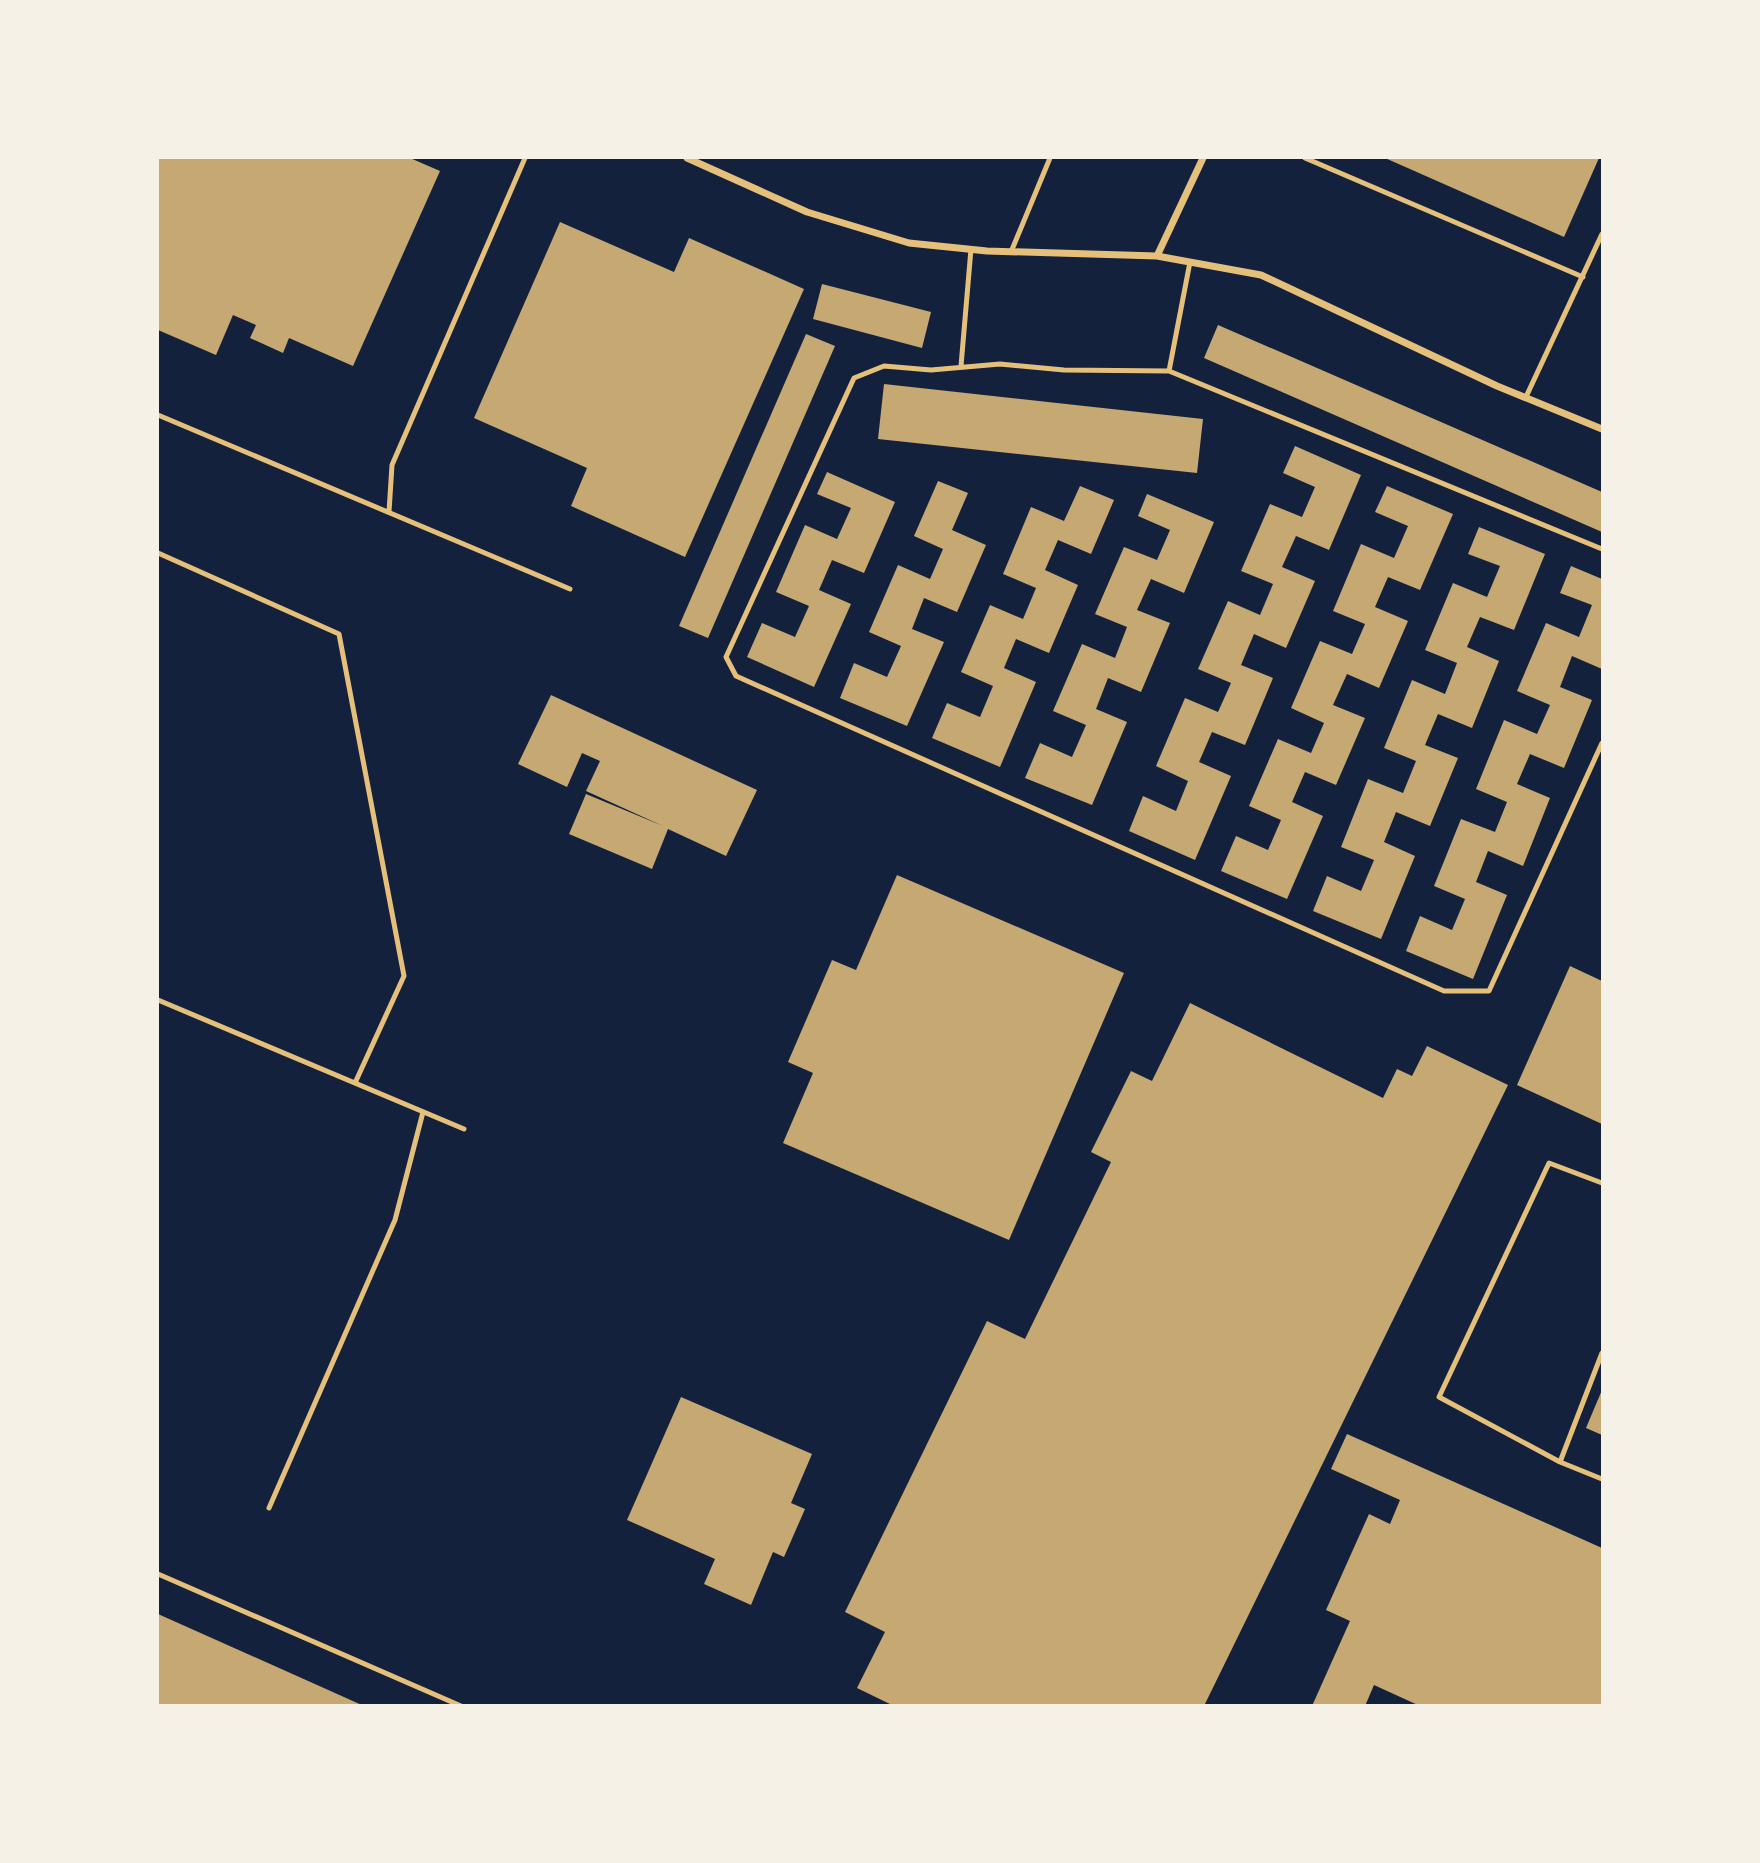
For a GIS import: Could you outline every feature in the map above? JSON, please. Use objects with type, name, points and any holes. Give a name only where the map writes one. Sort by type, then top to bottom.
[{"type":"street","points":[[687,158],[807,212],[909,243],[1011,252],[1157,256],[1261,275],[1526,397],[1602,429]]},
{"type":"street","points":[[1157,256],[1203,158]]},
{"type":"lane","points":[[389,512],[392,465],[524,158]]},
{"type":"lane","points":[[1011,252],[1050,158]]},
{"type":"lane","points":[[1305,158],[1583,276]]},
{"type":"lane","points":[[1526,397],[1602,234]]},
{"type":"lane","points":[[961,366],[971,249]]},
{"type":"lane","points":[[1169,371],[1190,262]]},
{"type":"lane","points":[[1602,550],[1169,371],[1064,370],[1000,363],[931,370],[884,366],[854,378],[726,657],[736,676],[1444,991],[1489,991],[1602,743]]},
{"type":"lane","points":[[158,415],[570,589]]},
{"type":"lane","points":[[158,553],[340,634],[404,976],[355,1083]]},
{"type":"lane","points":[[158,1000],[464,1129]]},
{"type":"lane","points":[[269,1508],[395,1220],[423,1112]]},
{"type":"lane","points":[[1602,1184],[1549,1163],[1439,1397],[1560,1462],[1602,1479]]},
{"type":"lane","points":[[1560,1462],[1602,1353]]},
{"type":"lane","points":[[158,1574],[461,1706]]},
{"type":"building","points":[[158,158],[410,158],[440,171],[353,366],[289,338],[283,353],[250,338],[256,325],[233,315],[216,355],[158,330]]},
{"type":"building","points":[[1385,158],[1599,158],[1564,237]]},
{"type":"building","points":[[560,222],[674,272],[689,238],[804,289],[685,557],[571,506],[587,468],[474,418]]},
{"type":"building","points":[[822,284],[931,312],[922,348],[813,319]]},
{"type":"building","points":[[1218,325],[1602,492],[1602,532],[1204,358]]},
{"type":"building","points":[[806,334],[835,346],[708,638],[679,626]]},
{"type":"building","points":[[884,384],[1203,419],[1197,473],[878,439]]},
{"type":"building","points":[[1295,446],[1361,475],[1329,550],[1296,536],[1282,567],[1315,581],[1286,648],[1254,634],[1241,665],[1273,678],[1245,745],[1212,732],[1199,762],[1231,776],[1195,860],[1129,831],[1143,796],[1176,811],[1188,781],[1156,766],[1185,698],[1218,712],[1231,683],[1198,669],[1228,601],[1260,615],[1273,584],[1241,571],[1270,504],[1302,517],[1315,487],[1283,473]]},
{"type":"building","points":[[827,472],[895,502],[864,573],[832,560],[819,590],[851,604],[814,687],[747,657],[762,623],[795,637],[809,606],[776,592],[805,525],[837,539],[851,508],[817,494]]},
{"type":"building","points":[[938,481],[968,493],[952,530],[986,545],[957,612],[924,598],[912,629],[944,642],[907,726],[840,698],[854,663],[887,677],[901,646],[869,632],[898,565],[930,579],[943,549],[914,536]]},
{"type":"building","points":[[1080,486],[1114,500],[1091,554],[1058,540],[1045,570],[1078,585],[1049,653],[1016,639],[1004,668],[1036,682],[1000,767],[932,738],[947,703],[980,717],[993,686],[961,672],[990,605],[1023,619],[1036,588],[1003,574],[1031,507],[1064,521]]},
{"type":"building","points":[[1387,486],[1453,514],[1420,590],[1388,577],[1375,607],[1408,621],[1379,688],[1347,674],[1333,705],[1365,718],[1336,785],[1305,772],[1292,802],[1323,816],[1287,899],[1221,871],[1236,836],[1268,850],[1281,820],[1249,806],[1278,739],[1311,753],[1324,723],[1291,708],[1320,641],[1352,654],[1365,624],[1333,611],[1361,544],[1394,558],[1408,526],[1375,512]]},
{"type":"building","points":[[1147,494],[1214,522],[1184,593],[1151,579],[1137,610],[1170,623],[1141,692],[1108,678],[1096,709],[1127,722],[1092,805],[1025,778],[1040,743],[1072,757],[1086,725],[1053,711],[1082,644],[1115,658],[1127,627],[1095,614],[1124,547],[1157,560],[1170,530],[1138,516]]},
{"type":"building","points":[[1479,527],[1545,554],[1514,630],[1480,617],[1467,647],[1499,661],[1472,728],[1438,714],[1425,745],[1458,758],[1430,826],[1396,812],[1384,842],[1415,856],[1381,939],[1313,911],[1327,876],[1361,891],[1374,860],[1341,847],[1368,779],[1403,793],[1416,761],[1384,748],[1412,680],[1445,694],[1457,663],[1425,650],[1453,583],[1487,597],[1500,566],[1468,554]]},
{"type":"building","points":[[1571,566],[1602,579],[1602,669],[1572,656],[1560,687],[1592,700],[1564,768],[1530,754],[1517,784],[1550,798],[1523,866],[1488,851],[1476,882],[1507,895],[1473,979],[1406,951],[1420,916],[1452,930],[1465,899],[1434,886],[1461,819],[1495,832],[1507,802],[1476,789],[1504,720],[1537,734],[1550,705],[1517,691],[1546,623],[1579,637],[1592,605],[1560,593]]},
{"type":"building","points":[[551,695],[757,790],[726,856],[668,829],[652,869],[569,834],[586,794],[663,826],[586,791],[600,761],[582,753],[567,787],[518,764]]},
{"type":"building","points":[[897,875],[1124,973],[1009,1240],[783,1143],[813,1073],[788,1062],[832,960],[856,970]]},
{"type":"building","points":[[1570,966],[1602,981],[1602,1124],[1517,1085]]},
{"type":"building","points":[[1190,1003],[1383,1098],[1397,1069],[1412,1076],[1427,1046],[1508,1085],[1204,1706],[894,1706],[857,1688],[885,1632],[845,1612],[987,1321],[1025,1339],[1111,1162],[1091,1152],[1131,1071],[1152,1081]]},
{"type":"building","points":[[1602,1390],[1602,1435],[1586,1428]]},
{"type":"building","points":[[681,1397],[812,1454],[791,1503],[805,1509],[784,1557],[773,1552],[751,1605],[704,1584],[715,1559],[627,1520]]},
{"type":"building","points":[[1347,1434],[1602,1548],[1602,1706],[1420,1706],[1374,1685],[1365,1706],[1312,1706],[1350,1621],[1326,1610],[1369,1514],[1390,1524],[1400,1500],[1331,1469]]},
{"type":"building","points":[[158,1614],[364,1706],[158,1706]]}]
